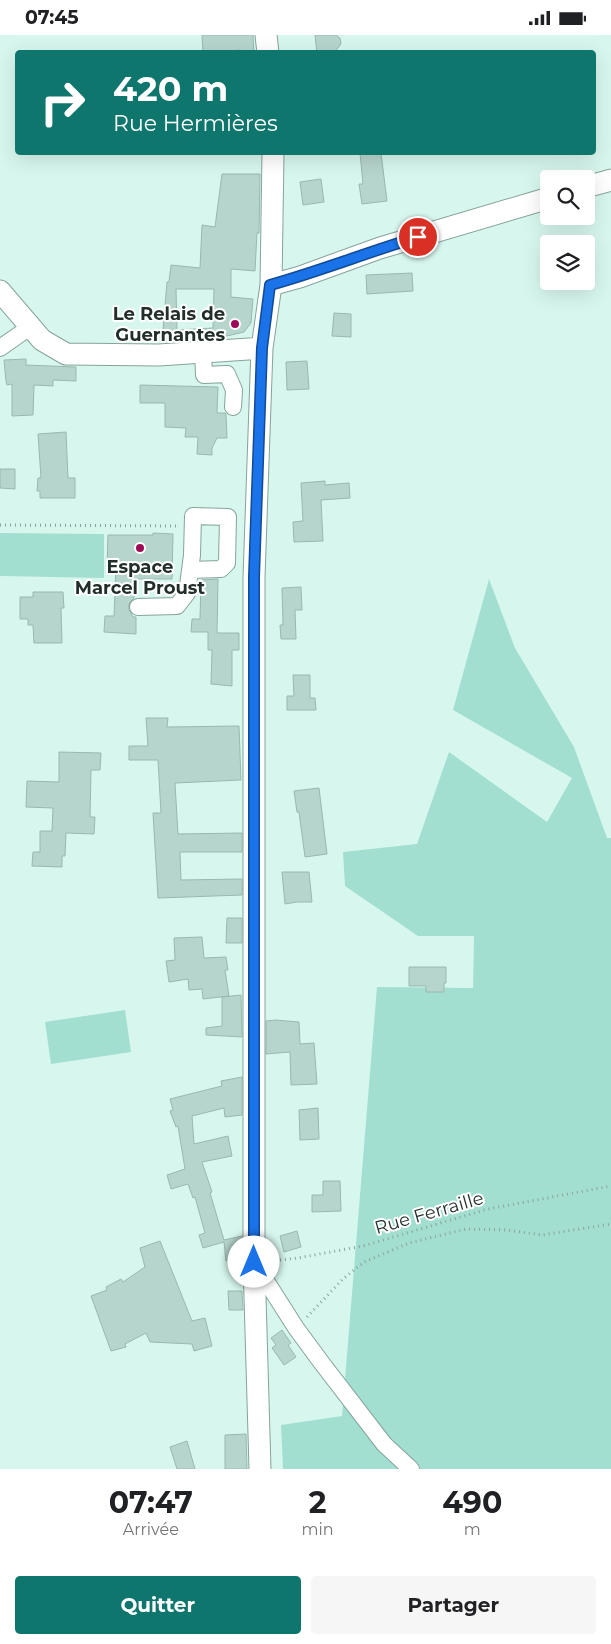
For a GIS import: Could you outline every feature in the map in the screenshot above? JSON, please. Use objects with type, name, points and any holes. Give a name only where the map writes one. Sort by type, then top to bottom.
[{"type":"main road","points":[[266,35],[268,50]]},
{"type":"main road","points":[[260,1469],[254,1262],[254,577],[262,348],[270,285],[273,155]]},
{"type":"main road","points":[[595,184],[611,180]]},
{"type":"main road","points":[[270,285],[300,277],[380,248],[540,201]]},
{"type":"main road","points":[[0,291],[42,340],[66,354],[159,355],[262,348]]},
{"type":"street","points":[[0,348],[30,327]]},
{"type":"street","points":[[203,352],[204,375],[227,374],[234,390],[233,407]]},
{"type":"street","points":[[138,607],[177,606],[187,593],[192,555],[193,516],[256,517]]},
{"type":"street","points":[[190,570],[221,569],[227,563],[228,517]]},
{"type":"street","points":[[254,1262],[296,1328],[384,1444],[412,1469]]},
{"type":"path","points":[[0,525],[192,526]]},
{"type":"path","name":"Rue Ferraille","points":[[254,1262],[298,1258],[363,1246],[488,1209],[611,1186]]},
{"type":"path","points":[[296,1328],[343,1279],[364,1262],[409,1243],[466,1229],[506,1229],[542,1235],[611,1224]]},
{"type":"green space","points":[[0,533],[104,534],[104,578],[0,576]]},
{"type":"green space","points":[[489,579],[515,648],[574,747],[607,838],[611,838],[611,1469],[283,1469],[281,1425],[342,1416],[377,987],[473,988],[474,936],[418,936],[345,886],[343,852],[417,844],[449,752],[547,822],[572,778],[453,710]]},
{"type":"green space","points":[[125,1010],[131,1052],[51,1064],[45,1022]]},
{"type":"building","points":[[202,35],[253,35],[254,50],[203,50]]},
{"type":"building","points":[[315,35],[336,35],[340,38],[341,44],[336,50],[317,50]]},
{"type":"building","points":[[360,155],[381,155],[387,201],[362,204],[359,184],[363,184]]},
{"type":"building","points":[[222,174],[260,174],[259,233],[257,233],[255,271],[231,269],[231,297],[253,299],[251,323],[244,332],[214,339],[162,342],[167,282],[169,282],[171,265],[200,268],[202,225],[215,227]],"holes":[[[176,289],[214,289],[213,328],[177,330]]]},
{"type":"building","points":[[321,179],[324,202],[303,205],[300,182]]},
{"type":"building","points":[[412,273],[413,291],[367,294],[366,275]]},
{"type":"building","points":[[334,313],[351,314],[351,337],[332,336]]},
{"type":"building","points":[[26,359],[26,365],[76,367],[76,381],[53,380],[53,386],[34,385],[33,415],[12,416],[12,384],[7,385],[4,360]]},
{"type":"building","points":[[307,361],[309,389],[287,390],[286,362]]},
{"type":"building","points":[[140,385],[218,387],[217,413],[226,414],[227,438],[217,438],[212,448],[212,455],[197,454],[198,437],[185,437],[186,428],[165,427],[165,403],[140,403]]},
{"type":"building","points":[[66,432],[68,478],[75,478],[75,498],[40,498],[40,491],[37,491],[38,478],[41,478],[38,434]]},
{"type":"building","points":[[0,469],[15,469],[15,489],[0,488]]},
{"type":"building","points":[[325,481],[325,485],[349,483],[350,498],[321,500],[323,541],[294,542],[293,522],[303,521],[301,483]]},
{"type":"building","points":[[153,533],[173,534],[172,579],[134,579],[134,598],[128,608],[133,617],[136,617],[136,634],[104,632],[105,616],[114,616],[116,566],[107,566],[108,535],[153,535]]},
{"type":"building","points":[[218,579],[217,633],[239,633],[239,650],[232,650],[232,686],[211,684],[212,650],[208,650],[208,632],[191,632],[192,619],[200,619],[201,580]]},
{"type":"building","points":[[301,587],[302,610],[295,610],[296,639],[281,639],[280,625],[283,625],[282,588]]},
{"type":"building","points":[[33,592],[63,592],[64,608],[61,608],[62,643],[34,643],[33,625],[28,625],[28,619],[20,619],[20,597],[33,597]]},
{"type":"building","points":[[293,675],[310,675],[310,698],[315,698],[316,710],[287,710],[287,696],[294,696]]},
{"type":"building","points":[[146,718],[168,718],[167,727],[239,726],[241,780],[175,783],[178,834],[242,833],[242,852],[180,852],[181,880],[242,879],[242,895],[158,898],[153,813],[161,813],[158,760],[129,760],[129,746],[148,746]]},
{"type":"building","points":[[59,752],[101,753],[100,770],[91,770],[90,817],[95,817],[94,834],[66,833],[65,856],[62,856],[62,867],[32,866],[33,852],[40,852],[40,831],[52,831],[53,808],[26,807],[27,781],[59,782]]},
{"type":"building","points":[[319,788],[327,854],[305,857],[294,791]]},
{"type":"building","points":[[282,872],[309,872],[312,902],[285,904]]},
{"type":"building","points":[[227,918],[242,918],[242,943],[226,943]]},
{"type":"building","points":[[202,937],[204,958],[226,957],[228,970],[225,970],[229,996],[203,999],[202,989],[189,990],[188,979],[169,982],[166,961],[175,960],[174,938]]},
{"type":"building","points":[[409,967],[446,967],[444,992],[426,992],[426,986],[409,986]]},
{"type":"building","points":[[241,995],[242,1037],[206,1035],[206,1028],[222,1026],[222,997]]},
{"type":"building","points":[[266,1021],[299,1022],[300,1044],[314,1043],[317,1084],[291,1085],[290,1052],[266,1054]]},
{"type":"building","points":[[242,1077],[242,1115],[225,1117],[224,1108],[192,1116],[194,1144],[228,1136],[232,1156],[202,1162],[224,1240],[242,1236],[242,1258],[226,1261],[224,1242],[203,1248],[199,1235],[205,1233],[195,1197],[193,1198],[188,1184],[171,1189],[167,1175],[185,1169],[178,1126],[176,1127],[170,1111],[173,1110],[170,1099],[222,1086],[221,1081]]},
{"type":"building","points":[[318,1108],[319,1139],[300,1140],[299,1110]]},
{"type":"building","points":[[323,1181],[340,1181],[341,1211],[312,1212],[312,1195],[323,1195]]},
{"type":"building","points":[[297,1231],[301,1247],[284,1252],[280,1236]]},
{"type":"building","points":[[160,1241],[192,1321],[205,1318],[212,1346],[194,1351],[192,1344],[150,1342],[146,1333],[125,1344],[126,1347],[111,1351],[91,1296],[107,1290],[106,1287],[121,1279],[123,1282],[145,1267],[140,1248]]},
{"type":"building","points":[[228,1291],[242,1291],[243,1310],[229,1310]]},
{"type":"building","points":[[282,1330],[291,1343],[288,1345],[296,1357],[284,1365],[272,1348],[276,1345],[271,1338]]},
{"type":"building","points":[[246,1434],[247,1469],[225,1469],[225,1435]]},
{"type":"building","points":[[187,1441],[195,1469],[177,1469],[170,1447]]},
{"type":"place","name":"Le Relais de Guernantes","points":[[235,324]]},
{"type":"place","name":"Espace Marcel Proust","points":[[140,548]]},
{"type":"route","points":[[254,1262],[254,577],[262,348],[270,285],[300,277],[380,248],[418,237]]}]
